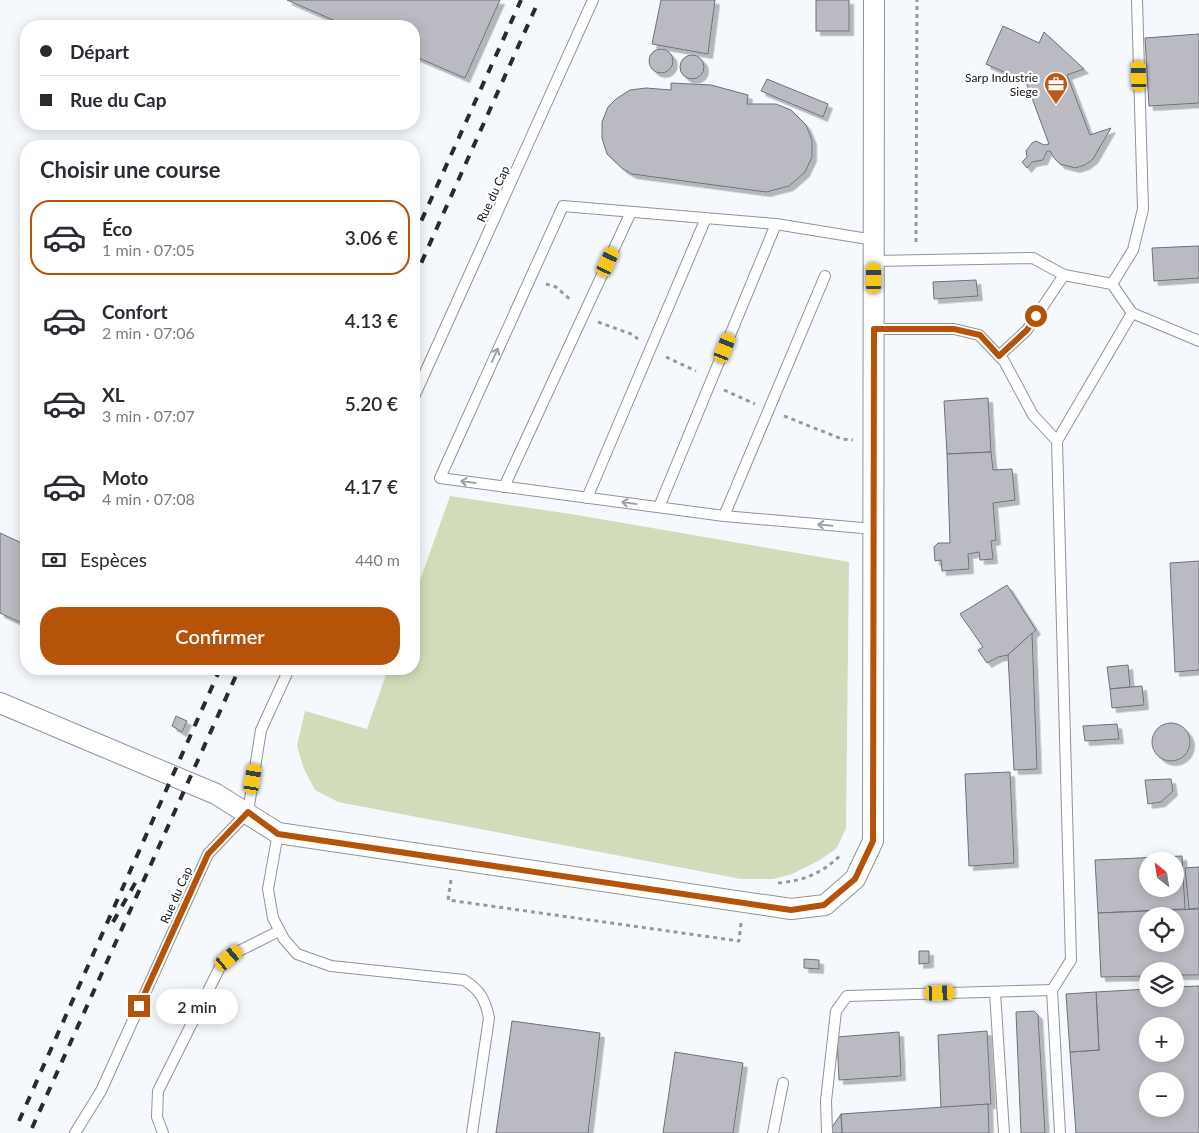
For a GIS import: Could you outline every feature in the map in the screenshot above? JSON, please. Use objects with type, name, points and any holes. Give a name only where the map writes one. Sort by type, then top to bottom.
[{"type":"street","points":[[0,703],[216,794],[248,812],[278,834],[791,910],[824,905],[855,879],[873,841],[874,0]]},
{"type":"lane","name":"Rue du Cap","points":[[420,384],[593,0]]},
{"type":"lane","points":[[1112,284],[1133,250],[1142,209],[1137,0]]},
{"type":"lane","points":[[874,240],[776,224],[563,206],[440,478],[724,516],[874,529]]},
{"type":"lane","points":[[504,487],[632,212]]},
{"type":"lane","points":[[587,498],[706,218]]},
{"type":"lane","points":[[659,507],[776,224]]},
{"type":"lane","points":[[874,261],[1033,258],[1064,275],[1112,284],[1132,312],[1199,341]]},
{"type":"lane","points":[[999,356],[1027,330],[1064,275]]},
{"type":"lane","points":[[724,516],[825,276]]},
{"type":"lane","points":[[1060,1133],[1052,990],[1071,960],[1057,441],[1132,312]]},
{"type":"lane","points":[[874,329],[954,329],[980,335],[999,356],[1033,415],[1057,441]]},
{"type":"lane","points":[[248,812],[261,730],[286,675]]},
{"type":"lane","name":"Rue du Cap","points":[[75,1133],[101,1091],[208,854],[248,812]]},
{"type":"lane","points":[[278,834],[268,889],[273,918],[279,931],[297,954],[331,966],[464,980],[478,989],[486,1003],[489,1018],[472,1133]]},
{"type":"lane","points":[[163,1133],[157,1117],[158,1091],[221,965],[237,952],[279,931]]},
{"type":"lane","points":[[827,1133],[826,1101],[836,1011],[847,996],[1052,990]]},
{"type":"lane","points":[[995,992],[1004,1133]]},
{"type":"lane","points":[[773,1133],[783,1083]]},
{"type":"path","points":[[908,243],[917,242],[917,0]]},
{"type":"path","points":[[856,431],[856,440]]},
{"type":"path","points":[[777,883],[796,882],[826,869],[847,848]]},
{"type":"path","points":[[454,859],[448,900],[739,941],[744,902]]},
{"type":"green space","points":[[450,496],[577,515],[849,562],[846,828],[837,848],[820,860],[792,874],[773,879],[741,879],[338,802],[315,790],[304,769],[297,746],[305,711],[367,729],[386,675],[420,675],[420,580]]},
{"type":"building","points":[[287,0],[500,0],[465,78],[420,59],[420,20],[333,20]]},
{"type":"building","points":[[661,0],[715,0],[708,54],[652,44]]},
{"type":"building","points":[[816,0],[849,0],[849,31],[816,31]]},
{"type":"building","name":"Sarp Industrie Siege","points":[[1003,26],[1039,43],[1044,32],[1084,69],[1067,75],[1090,135],[1111,128],[1093,159],[1085,165],[1075,168],[1060,164],[1050,151],[1047,151],[1043,160],[1032,162],[1027,168],[1022,162],[1027,157],[1026,151],[1032,143],[1036,141],[1044,145],[1049,144],[1026,82],[986,64]]},
{"type":"building","points":[[1199,34],[1199,103],[1149,106],[1145,38]]},
{"type":"building","points":[[661,49],[666,50],[672,56],[672,66],[666,72],[661,73],[656,72],[650,66],[649,61],[650,56],[656,50]]},
{"type":"building","points":[[692,55],[697,56],[703,62],[703,72],[697,78],[692,79],[687,78],[681,72],[680,67],[681,62],[687,56]]},
{"type":"building","points":[[767,79],[828,104],[823,117],[761,91]]},
{"type":"building","points":[[671,83],[711,85],[748,95],[747,104],[776,104],[791,110],[806,125],[812,140],[812,157],[805,172],[789,186],[766,192],[632,174],[623,169],[607,154],[602,138],[602,122],[608,107],[630,90],[646,88],[671,90]]},
{"type":"building","points":[[1199,246],[1199,278],[1154,281],[1152,248]]},
{"type":"building","points":[[976,280],[978,296],[934,299],[933,282]]},
{"type":"building","points":[[988,398],[991,452],[947,454],[944,401]]},
{"type":"building","points":[[991,452],[993,470],[1012,469],[1015,500],[993,503],[996,540],[991,541],[993,559],[980,560],[979,552],[968,554],[969,569],[942,571],[941,560],[935,561],[934,547],[938,543],[950,543],[947,454]]},
{"type":"building","points":[[0,533],[20,542],[20,622],[0,613]]},
{"type":"building","points":[[1199,561],[1199,670],[1175,672],[1170,563]]},
{"type":"building","points":[[1007,585],[1036,630],[1008,655],[998,657],[987,663],[978,650],[983,647],[960,614]]},
{"type":"building","points":[[1032,633],[1037,769],[1014,770],[1008,655]]},
{"type":"building","points":[[1128,665],[1130,687],[1110,689],[1107,667]]},
{"type":"building","points":[[1142,686],[1144,705],[1112,708],[1110,689]]},
{"type":"building","points":[[176,716],[187,721],[182,732],[172,726]]},
{"type":"building","points":[[1171,723],[1184,729],[1190,742],[1184,755],[1171,761],[1158,755],[1152,742],[1158,729]]},
{"type":"building","points":[[1117,724],[1119,739],[1085,741],[1083,726]]},
{"type":"building","points":[[1010,772],[1014,863],[969,866],[965,774]]},
{"type":"building","points":[[1171,779],[1173,791],[1161,802],[1148,804],[1145,780]]},
{"type":"building","points":[[1139,858],[1139,898],[1184,898],[1184,891],[1185,909],[1184,907],[1139,907],[1139,911],[1098,913],[1095,860]]},
{"type":"building","points":[[1199,867],[1199,908],[1189,909],[1185,868]]},
{"type":"building","points":[[1199,909],[1199,975],[1184,975],[1184,962],[1139,962],[1139,976],[1101,977],[1098,913],[1139,911],[1139,952],[1184,952],[1184,910]]},
{"type":"building","points":[[919,951],[929,951],[929,963],[919,964]]},
{"type":"building","points":[[804,959],[819,960],[819,969],[804,968]]},
{"type":"building","points":[[1199,986],[1199,1133],[1076,1133],[1070,1052],[1099,1050],[1096,992],[1139,990],[1139,1007],[1184,1007],[1184,987]]},
{"type":"building","points":[[1096,992],[1099,1050],[1070,1052],[1066,994]]},
{"type":"building","points":[[1034,1011],[1038,1015],[1045,1133],[1021,1133],[1016,1012]]},
{"type":"building","points":[[512,1021],[600,1033],[588,1133],[496,1133]]},
{"type":"building","points":[[987,1031],[991,1104],[941,1108],[938,1035]]},
{"type":"building","points":[[899,1032],[901,1076],[839,1080],[837,1037]]},
{"type":"building","points":[[675,1052],[743,1063],[733,1133],[663,1133]]},
{"type":"building","points":[[988,1104],[989,1133],[842,1133],[841,1114]]},
{"type":"building","points":[[841,1114],[842,1133],[828,1133]]},
{"type":"railway","points":[[420,224],[521,0]]},
{"type":"railway","points":[[420,266],[539,0]]},
{"type":"railway","points":[[19,1121],[217,675]]},
{"type":"railway","points":[[32,1128],[236,675]]},
{"type":"railway","points":[[113,922],[138,878]]},
{"type":"place","name":"Sarp Industrie Siege","points":[[1056,105]]},
{"type":"route","points":[[139,1006],[208,854],[248,812],[278,834],[791,910],[824,905],[855,879],[873,841],[874,329],[954,329],[980,335],[999,356],[1027,330],[1036,316]]}]
